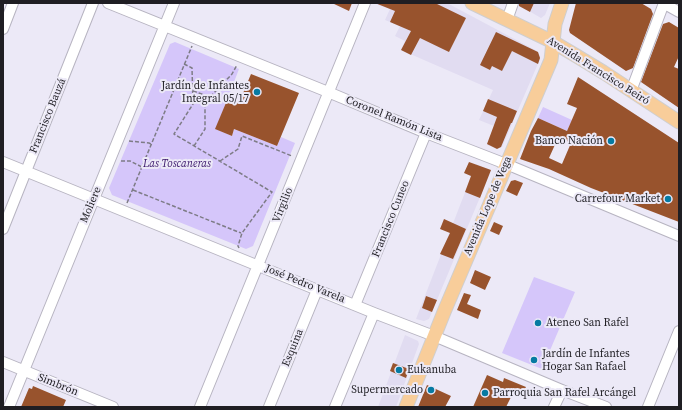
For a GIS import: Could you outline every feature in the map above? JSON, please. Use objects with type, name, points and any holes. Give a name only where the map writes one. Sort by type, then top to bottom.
[{"type":"main road","name":"Avenida Francisco Beiró","points":[[472,3],[553,42],[603,72],[679,122]]},
{"type":"main road","name":"Avenida Lope de Vega","points":[[406,407],[434,336],[550,60],[555,24],[562,3]]},
{"type":"street","points":[[3,30],[13,3]]},
{"type":"street","name":"Francisco Bauzá","points":[[3,229],[93,3]]},
{"type":"street","name":"Coronel Ramón Lista","points":[[108,3],[426,133],[506,164],[679,236]]},
{"type":"street","name":"Moliere","points":[[9,407],[174,3]]},
{"type":"street","name":"Virgilio","points":[[200,407],[365,3]]},
{"type":"street","points":[[507,20],[514,3]]},
{"type":"street","points":[[631,91],[664,3],[679,12]]},
{"type":"street","name":"Francisco Cuneo","points":[[356,305],[426,133]]},
{"type":"street","name":"José Pedro Varela","points":[[3,162],[606,407]]},
{"type":"street","name":"Esquina","points":[[269,407],[317,290]]},
{"type":"street","points":[[335,407],[374,313]]},
{"type":"street","points":[[648,407],[679,331]]},
{"type":"street","name":"Simbrón","points":[[3,362],[113,407]]},
{"type":"street","points":[[554,407],[562,390]]},
{"type":"path","points":[[124,212],[194,38]]},
{"type":"path","points":[[194,146],[205,129],[205,106],[207,102],[232,74],[241,57]]},
{"type":"path","points":[[184,64],[192,68],[193,104],[174,134],[272,192],[242,233],[238,246],[247,262]]},
{"type":"path","points":[[193,90],[210,97]]},
{"type":"path","points":[[220,161],[238,148],[242,136],[301,160]]},
{"type":"path","points":[[129,141],[151,144]]},
{"type":"path","points":[[120,161],[130,161],[142,167]]},
{"type":"path","points":[[133,190],[242,233]]},
{"type":"shaded area","points":[[373,3],[447,3],[537,51],[540,59],[502,147],[496,148],[487,145],[494,126],[479,120],[493,90],[401,50],[405,41],[395,36],[400,26],[385,20],[390,9]]},
{"type":"shaded area","points":[[522,3],[550,3],[545,15],[541,18],[522,7]]},
{"type":"shaded area","points":[[476,164],[491,171],[429,319],[424,321],[416,319]]},
{"type":"shaded area","points":[[405,335],[418,341],[419,344],[396,407],[378,407]]},
{"type":"green space","name":"Las Toscaneras","points":[[175,42],[239,69],[216,129],[232,136],[234,129],[277,146],[281,137],[295,143],[253,246],[246,249],[112,195],[109,188],[170,44]]},
{"type":"green space","points":[[543,107],[572,120],[567,131],[538,118]]},
{"type":"green space","name":"Ateneo San Rafel","points":[[534,277],[575,292],[542,369],[502,353]]},
{"type":"building","points":[[332,3],[352,3],[349,11]]},
{"type":"building","points":[[375,3],[435,3],[466,18],[449,52],[420,38],[411,55],[401,50],[411,31],[390,22],[395,11]]},
{"type":"building","points":[[519,3],[534,3],[530,12],[519,6]]},
{"type":"building","points":[[576,3],[641,3],[651,9],[653,14],[633,68],[626,71],[570,33],[569,30]]},
{"type":"building","points":[[669,22],[679,28],[679,56],[674,67],[679,69],[679,108],[641,82],[663,24]]},
{"type":"building","points":[[496,32],[538,52],[540,58],[538,64],[512,51],[502,71],[492,66],[490,70],[480,65]]},
{"type":"building","points":[[251,74],[299,93],[277,146],[234,129],[232,136],[215,129],[228,98],[239,103]]},
{"type":"building","points":[[578,77],[679,143],[679,222],[591,188],[549,169],[520,159],[538,118],[567,131],[577,108],[567,104]],"holes":[[[559,137],[571,143],[562,164],[549,158]]]},
{"type":"building","points":[[488,99],[517,111],[501,147],[497,149],[487,144],[497,117],[483,111]]},
{"type":"building","points":[[469,162],[491,170],[480,198],[465,192],[471,176],[464,173]]},
{"type":"building","points":[[515,180],[523,183],[517,196],[506,191],[511,181]]},
{"type":"building","points":[[444,219],[466,229],[453,259],[440,254],[450,233],[440,229]]},
{"type":"building","points":[[494,222],[503,226],[499,235],[490,231]]},
{"type":"building","points":[[475,270],[491,277],[485,290],[470,283]]},
{"type":"building","points":[[464,293],[471,295],[467,304],[481,310],[478,319],[457,310]]},
{"type":"building","points":[[426,296],[437,300],[432,312],[422,308]]},
{"type":"building","name":"Eukanuba","points":[[393,363],[409,369],[406,378],[390,371]]},
{"type":"building","points":[[487,375],[503,382],[504,378],[526,387],[521,396],[513,393],[506,407],[473,407]]},
{"type":"building","points":[[427,385],[451,396],[445,407],[418,407]]},
{"type":"building","points":[[33,386],[66,400],[63,407],[21,407],[29,388],[32,389]]},
{"type":"place","name":"Jardín de Infantes Integral 05/17","points":[[257,92]]},
{"type":"place","name":"Banco Nación","points":[[611,141]]},
{"type":"place","name":"Carrefour Market","points":[[668,199]]},
{"type":"place","name":"Ateneo San Rafel","points":[[538,323]]},
{"type":"place","name":"Jardín de Infantes Hogar San Rafael","points":[[534,360]]},
{"type":"place","name":"Eukanuba","points":[[399,370]]},
{"type":"place","name":"Supermercado","points":[[431,390]]},
{"type":"place","name":"Parroquia San Rafel Arcángel","points":[[485,393]]}]
